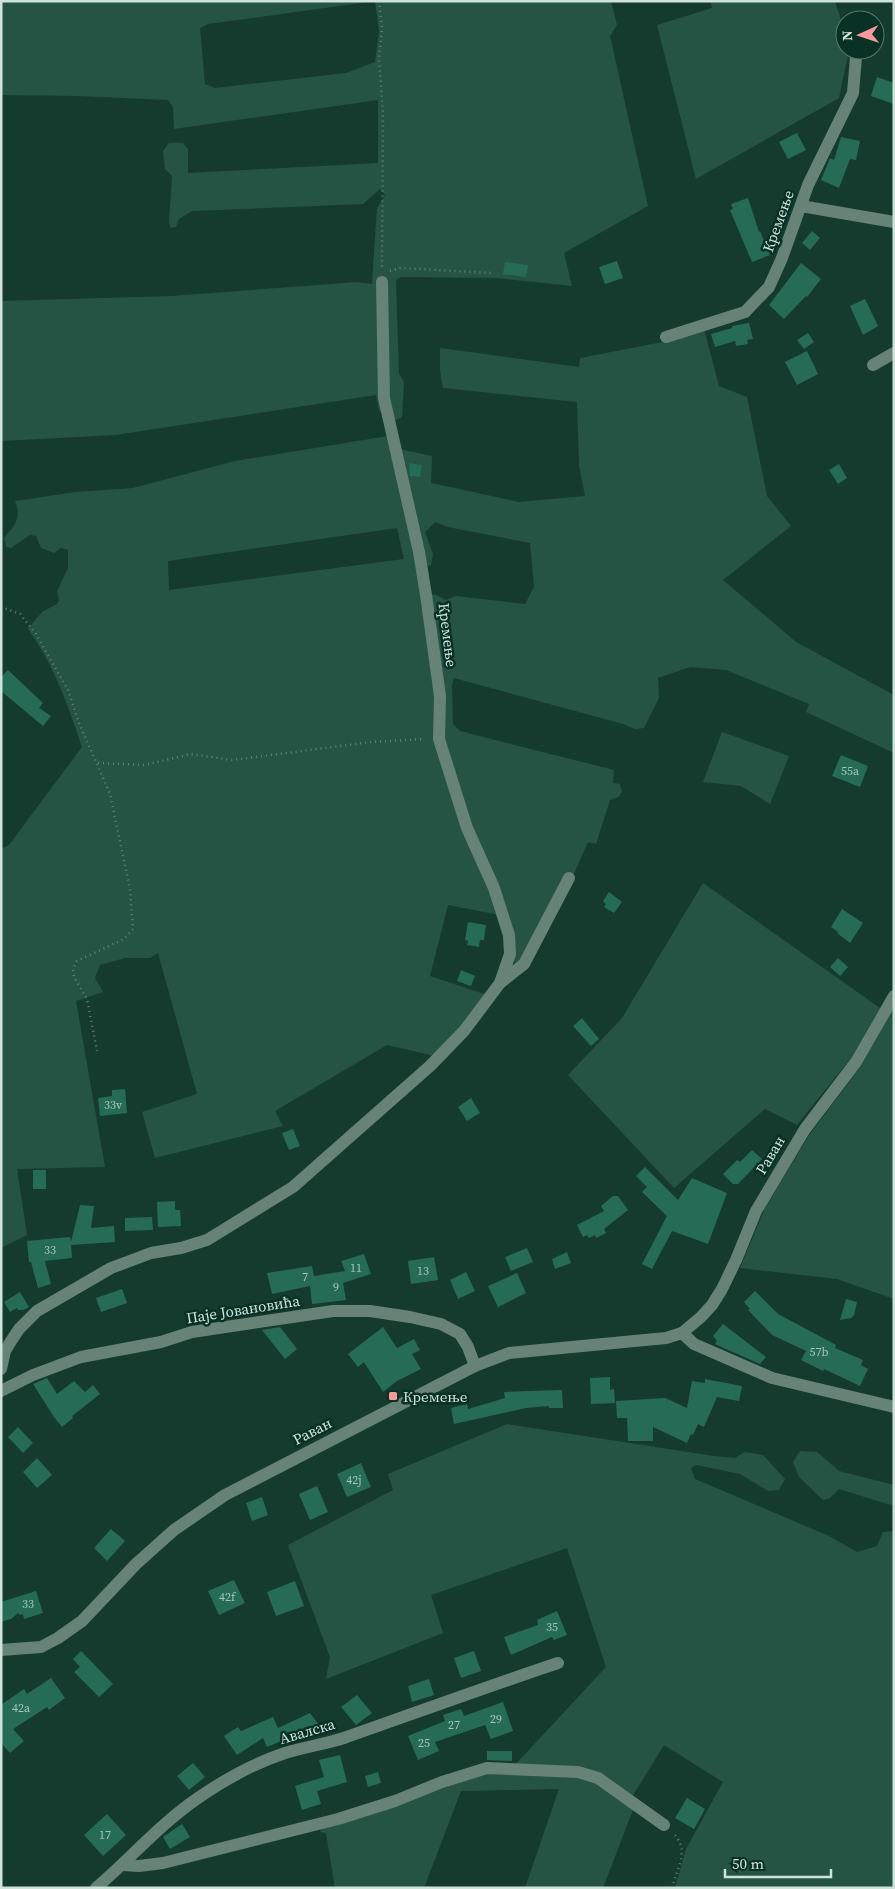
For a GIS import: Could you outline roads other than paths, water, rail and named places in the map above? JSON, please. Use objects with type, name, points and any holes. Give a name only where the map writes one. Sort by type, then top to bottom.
[{"type":"street","name":"Кремење","points":[[666,337],[745,312],[755,304],[769,287],[808,185],[853,93],[856,60]]},
{"type":"street","points":[[801,206],[894,222]]},
{"type":"street","name":"Кремење","points":[[382,282],[384,398],[419,552],[426,595],[440,696],[439,739],[468,828],[494,888],[509,935],[510,954],[500,983]]},
{"type":"street","points":[[873,365],[894,353]]},
{"type":"street","name":"Кремење","points":[[1,1369],[5,1352],[11,1340],[18,1329],[37,1311],[111,1268],[151,1254],[207,1240],[293,1187],[430,1066],[464,1031],[500,983],[524,964],[569,878]]},
{"type":"street","name":"Раван","points":[[1,1650],[41,1647],[58,1638],[82,1621],[136,1564],[174,1530],[226,1496],[475,1366],[510,1354],[652,1340],[682,1333],[701,1317],[717,1297],[736,1260],[756,1211],[805,1129],[856,1062],[894,996]]},
{"type":"street","name":"Паје Јовановића","points":[[1,1391],[33,1375],[82,1357],[161,1342],[192,1332],[333,1311],[370,1311],[440,1324],[460,1334],[468,1347],[475,1366]]},
{"type":"street","points":[[682,1333],[694,1344],[772,1378],[894,1407]]},
{"type":"street","name":"Авалска","points":[[96,1888],[123,1865],[155,1832],[197,1798],[232,1777],[284,1754],[341,1739],[558,1663]]},
{"type":"street","points":[[123,1865],[140,1866],[163,1863],[338,1819],[395,1802],[442,1782],[487,1768],[578,1772],[598,1778],[664,1825]]},
{"type":"place","name":"Кремење","points":[[393,1396]]}]
